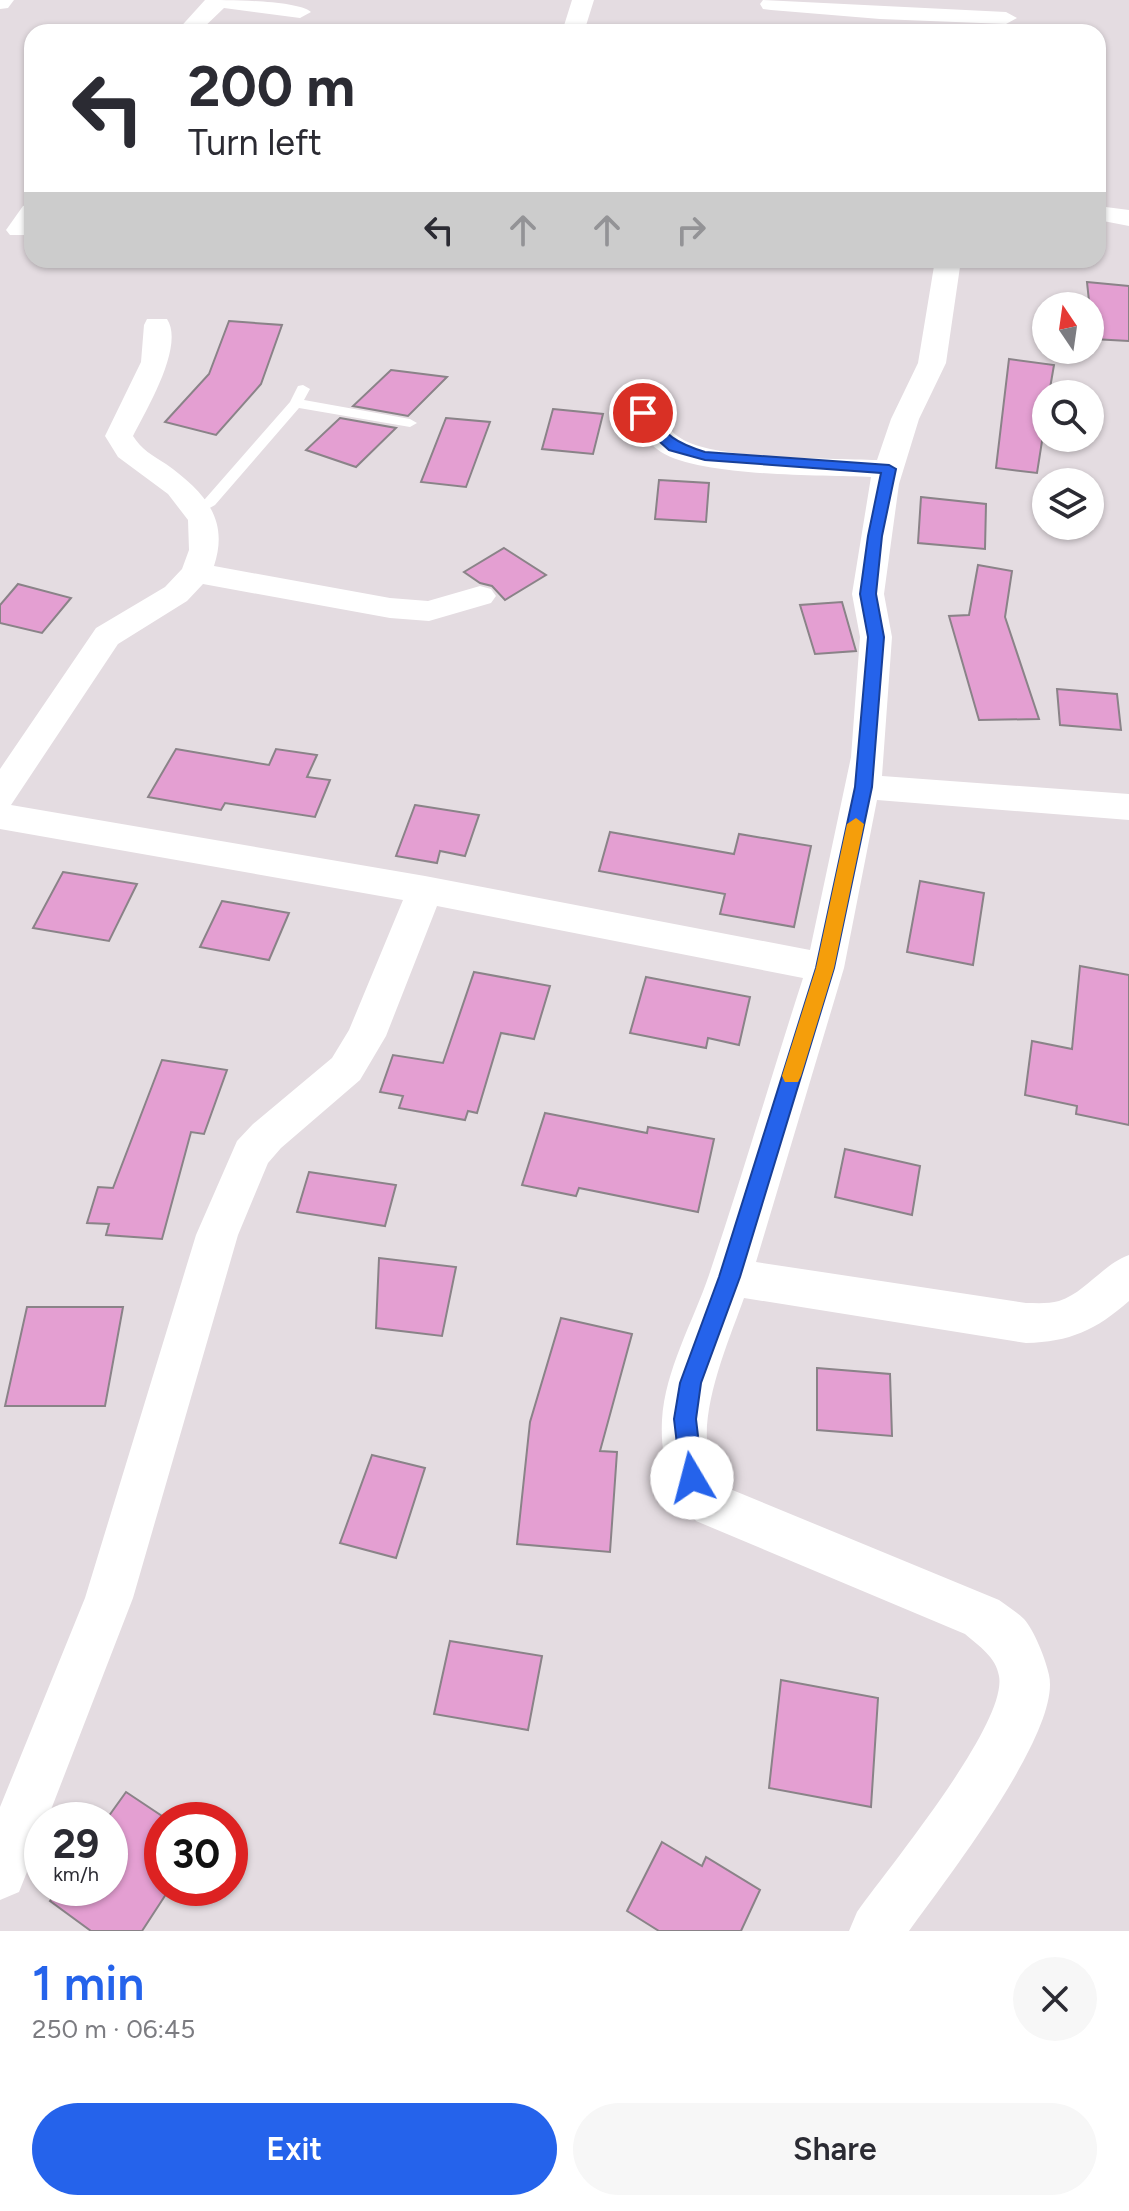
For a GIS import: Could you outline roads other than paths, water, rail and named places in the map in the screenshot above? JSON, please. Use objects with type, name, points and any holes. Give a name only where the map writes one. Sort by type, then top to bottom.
[{"type":"street","points":[[194,24],[217,0],[300,12]]},
{"type":"street","points":[[576,24],[583,0]]},
{"type":"street","points":[[1002,24],[1020,0]]},
{"type":"street","points":[[771,4],[991,24]]},
{"type":"street","points":[[1106,214],[1129,218]]},
{"type":"street","points":[[876,1931],[985,1778],[1017,1723],[1025,1677],[1008,1638],[982,1617],[713,1505],[692,1478],[685,1419],[691,1383],[730,1277],[825,968],[864,787],[876,637],[869,583],[889,469],[905,419],[932,363],[947,268]]},
{"type":"street","points":[[0,796],[107,636],[176,594],[196,573],[204,550],[203,519],[179,488],[128,451],[119,436],[155,362],[157,325]]},
{"type":"street","points":[[636,396],[655,430],[674,447],[705,456],[889,469]]},
{"type":"street","points":[[196,573],[390,608],[429,611],[480,596]]},
{"type":"street","points":[[864,787],[1129,807]]},
{"type":"street","points":[[0,816],[425,890],[825,968]]},
{"type":"street","points":[[0,1873],[109,1598],[217,1235],[252,1153],[267,1136],[346,1069],[366,1036],[425,890]]},
{"type":"street","points":[[730,1277],[1026,1323],[1058,1322],[1090,1308],[1129,1274]]},
{"type":"lane","points":[[196,510],[210,502],[296,403],[303,389]]},
{"type":"lane","points":[[296,403],[410,423]]}]
